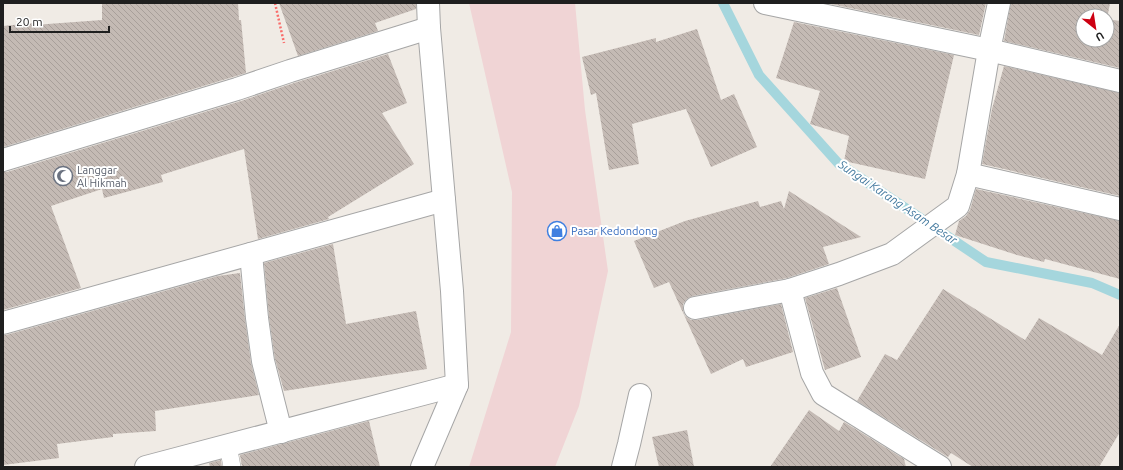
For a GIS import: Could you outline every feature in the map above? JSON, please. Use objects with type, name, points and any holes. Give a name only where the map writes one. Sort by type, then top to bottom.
[{"type":"street","points":[[422,467],[457,385],[452,291],[428,3]]},
{"type":"street","points":[[765,3],[989,50],[1120,81]]},
{"type":"street","points":[[695,308],[790,290],[839,274],[892,254],[958,206],[968,174],[989,50],[999,3]]},
{"type":"street","points":[[3,160],[237,89],[429,28]]},
{"type":"street","points":[[968,174],[1120,209]]},
{"type":"street","points":[[3,323],[444,200]]},
{"type":"street","points":[[251,254],[262,353],[281,432]]},
{"type":"street","points":[[790,290],[812,373],[823,394],[940,467]]},
{"type":"street","points":[[146,467],[457,385]]},
{"type":"street","points":[[623,467],[640,395]]},
{"type":"lane","points":[[228,445],[232,467]]},
{"type":"path","points":[[275,3],[290,71]]},
{"type":"shaded area","name":"Pasar Kedondong","points":[[469,3],[575,3],[585,110],[608,271],[579,406],[555,467],[469,467],[511,332],[512,192]]},
{"type":"building","points":[[102,3],[238,3],[246,73],[3,147],[3,26],[102,20]]},
{"type":"building","points":[[279,3],[416,3],[416,9],[375,23],[378,31],[298,56]]},
{"type":"building","points":[[826,3],[986,3],[979,35]]},
{"type":"building","points":[[1011,3],[1110,3],[1109,8],[1075,8],[1075,48],[1115,48],[1115,20],[1120,21],[1120,68],[1004,41]]},
{"type":"building","points":[[794,22],[954,55],[925,179],[844,161],[849,136],[810,124],[820,91],[776,78]]},
{"type":"building","points":[[697,29],[721,100],[734,94],[757,147],[711,167],[686,109],[632,124],[639,164],[609,170],[596,93],[591,95],[582,57],[656,38],[656,42]]},
{"type":"building","points":[[388,54],[407,103],[382,113],[414,164],[328,217],[329,219],[258,239],[244,149],[161,175],[163,182],[104,198],[102,189],[51,206],[81,288],[3,310],[3,172],[241,101]]},
{"type":"building","points":[[1004,66],[1120,93],[1120,196],[982,164],[992,109]]},
{"type":"building","points":[[976,189],[1120,221],[1120,279],[1045,259],[1044,262],[1017,255],[955,235],[959,221],[966,216],[970,210]]},
{"type":"building","points":[[789,191],[861,237],[823,247],[829,264],[787,278],[693,296],[687,299],[683,304],[683,311],[685,316],[691,320],[781,304],[793,352],[746,367],[743,359],[711,374],[669,282],[654,288],[634,241],[685,221],[758,201],[760,207],[781,201],[784,209]]},
{"type":"building","points":[[333,244],[346,324],[416,311],[427,369],[284,391],[275,359],[264,263]]},
{"type":"building","points":[[240,273],[251,363],[259,395],[155,411],[156,431],[113,434],[113,437],[57,444],[59,458],[3,465],[3,335],[218,276]]},
{"type":"building","points":[[837,288],[861,357],[825,370],[805,298]]},
{"type":"building","points":[[943,289],[1025,340],[1039,318],[1102,355],[1120,324],[1120,432],[1099,467],[973,467],[951,453],[948,457],[857,401],[885,354],[897,360]]},
{"type":"building","points":[[809,410],[839,431],[844,422],[904,459],[906,467],[770,467]]},
{"type":"building","points":[[369,421],[380,467],[242,467],[240,455]]},
{"type":"building","points":[[687,430],[694,467],[659,467],[652,437]]},
{"type":"building","points":[[221,460],[222,467],[210,467],[209,463]]},
{"type":"waterway","name":"Sungai Karang Asam Besar","points":[[723,3],[759,75],[838,163],[986,262],[1092,283],[1120,295]]},
{"type":"place","name":"Langgar Al Hikmah","points":[[63,176]]},
{"type":"place","name":"Pasar Kedondong","points":[[557,231]]}]
